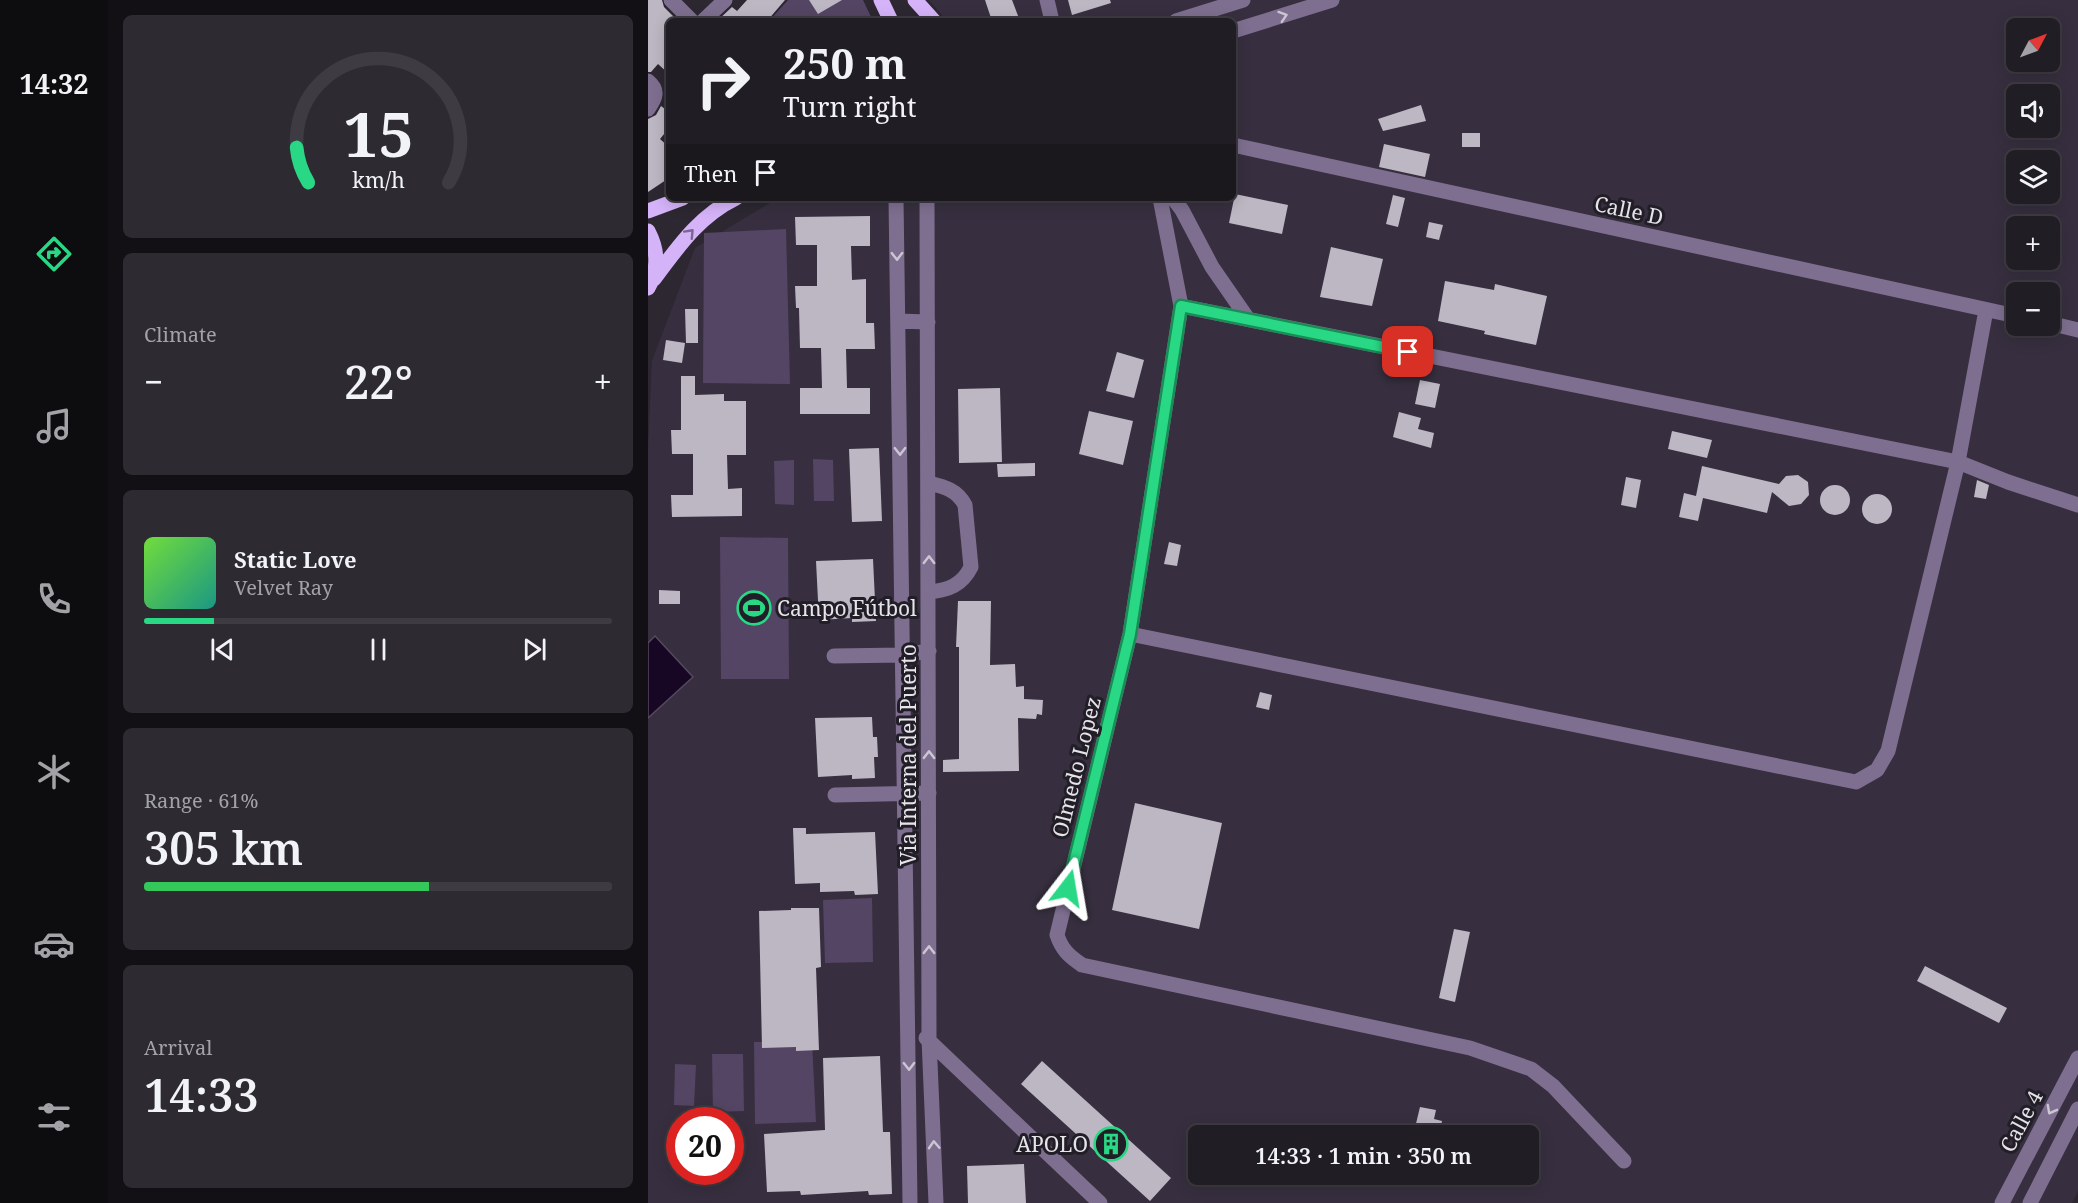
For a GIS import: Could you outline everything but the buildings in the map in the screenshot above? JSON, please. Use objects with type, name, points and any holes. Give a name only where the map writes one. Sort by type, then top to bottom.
[{"type":"main road","points":[[881,0],[890,18]]},
{"type":"main road","points":[[915,0],[931,18]]},
{"type":"main road","points":[[648,211],[674,201]]},
{"type":"main road","points":[[651,283],[689,232],[718,207],[730,201]]},
{"type":"main road","points":[[648,231],[655,244],[657,261],[651,283]]},
{"type":"street","points":[[671,0],[689,18]]},
{"type":"street","points":[[706,18],[725,0]]},
{"type":"street","points":[[1047,0],[1051,18]]},
{"type":"street","points":[[1186,18],[1243,0]]},
{"type":"street","points":[[1236,31],[1332,0]]},
{"type":"street","points":[[648,108],[655,100],[656,92],[651,84]]},
{"type":"street","name":"Calle D","points":[[1236,146],[2006,314]]},
{"type":"street","name":"Via Interna del Puerto","points":[[896,201],[910,1203]]},
{"type":"street","name":"Via Interna del Puerto","points":[[927,201],[928,1039],[936,1203]]},
{"type":"street","name":"Olmedo Lopez","points":[[1161,201],[1181,306],[1130,634],[1057,935],[1061,945],[1069,956],[1082,964],[1470,1048],[1531,1069],[1553,1086],[1624,1161]]},
{"type":"street","points":[[1175,201],[1212,267],[1248,319]]},
{"type":"street","points":[[1181,306],[1958,462],[2008,482],[2078,505]]},
{"type":"street","points":[[1130,634],[1856,782],[1877,770],[1888,751],[1958,462],[1986,310]]},
{"type":"street","points":[[898,321],[928,322]]},
{"type":"street","points":[[2060,326],[2078,330]]},
{"type":"street","points":[[929,483],[947,487],[962,499],[965,505],[971,567],[967,575],[954,587],[929,592]]},
{"type":"street","points":[[901,527],[929,525]]},
{"type":"street","points":[[834,656],[903,655],[929,651]]},
{"type":"street","points":[[835,795],[929,793]]},
{"type":"street","points":[[908,1037],[928,1039],[1100,1203]]},
{"type":"street","name":"Calle 4","points":[[2002,1203],[2078,1058]]},
{"type":"street","points":[[2030,1203],[2078,1109]]},
{"type":"shaded area","points":[[788,0],[863,0],[872,18],[772,18]]},
{"type":"shaded area","points":[[929,0],[2078,0],[2078,1191],[2072,1203],[648,1203],[648,449],[652,361],[695,248],[773,201],[1236,201],[1236,18],[944,18]]},
{"type":"shaded area","points":[[786,229],[790,384],[703,383],[704,233]]},
{"type":"shaded area","points":[[813,459],[833,460],[834,501],[814,501]]},
{"type":"shaded area","points":[[794,460],[794,505],[775,504],[774,461]]},
{"type":"shaded area","name":"Campo Fútbol","points":[[720,537],[788,538],[789,679],[721,679]]},
{"type":"shaded area","points":[[655,636],[693,677],[648,718],[648,643]]},
{"type":"shaded area","points":[[872,898],[873,962],[825,963],[823,900]]},
{"type":"shaded area","points":[[754,1042],[812,1042],[816,1122],[755,1124]]},
{"type":"shaded area","points":[[712,1054],[743,1054],[744,1107],[713,1107]]},
{"type":"shaded area","points":[[675,1064],[696,1065],[694,1106],[674,1105]]},
{"type":"place","name":"Campo Fútbol","points":[[754,608]]},
{"type":"place","name":"APOLO","points":[[1111,1144]]},
{"type":"route","points":[[1068,888],[1130,634],[1181,306],[1408,352]]}]
